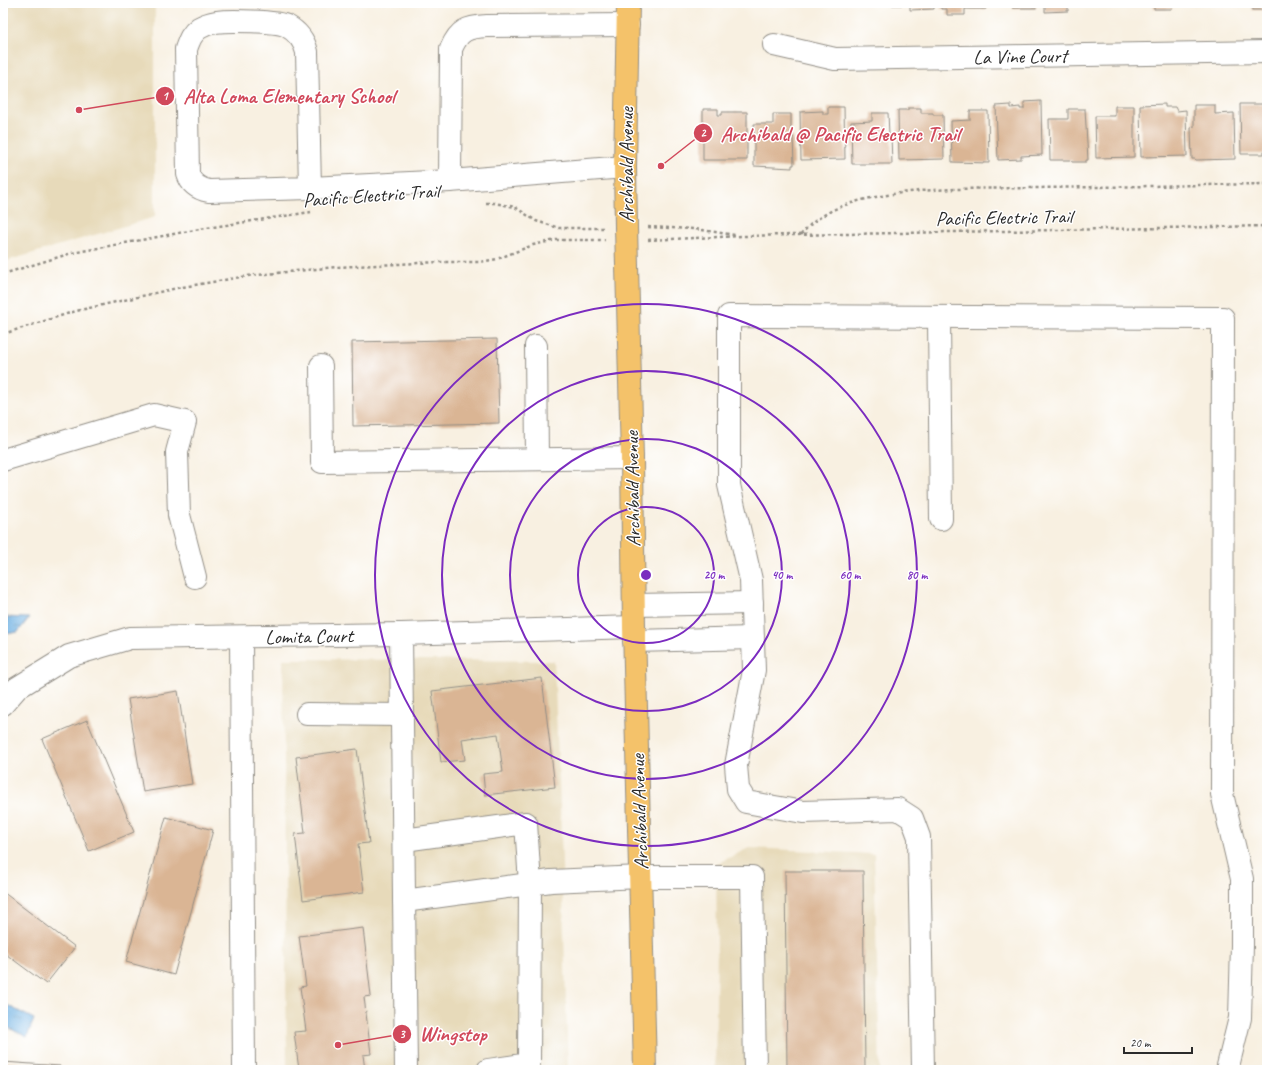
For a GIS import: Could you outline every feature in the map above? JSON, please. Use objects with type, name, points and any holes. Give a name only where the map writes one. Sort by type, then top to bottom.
[{"type":"main road","name":"Archibald Avenue","points":[[628,3],[625,167],[626,233],[645,1070]]},
{"type":"street","points":[[310,188],[307,52],[304,43],[296,32],[286,25],[274,22],[217,22],[207,24],[198,29],[190,37],[186,49],[188,174],[190,180],[197,187],[209,190],[310,188],[450,181],[625,167]]},
{"type":"street","points":[[450,181],[450,49],[455,39],[463,31],[473,27],[486,26],[628,24]]},
{"type":"street","name":"La Vine Court","points":[[774,45],[835,59],[1267,52]]},
{"type":"street","points":[[923,1070],[919,837],[912,818],[898,809],[803,812],[746,802],[738,789],[736,765],[754,670],[751,580],[729,485],[729,316],[1223,318],[1222,794],[1242,879],[1240,1018],[1227,1070]]},
{"type":"street","points":[[939,317],[941,519]]},
{"type":"street","points":[[536,346],[537,459]]},
{"type":"street","points":[[321,366],[322,462],[632,458]]},
{"type":"street","points":[[3,460],[154,415],[185,422],[177,452],[178,515],[195,577]]},
{"type":"street","points":[[634,605],[752,603]]},
{"type":"street","points":[[401,634],[406,1070]]},
{"type":"street","name":"Lomita Court","points":[[3,704],[17,688],[69,656],[130,638],[401,634],[634,634],[753,638]]},
{"type":"street","points":[[241,636],[244,1070]]},
{"type":"street","points":[[307,714],[402,715]]},
{"type":"street","points":[[404,840],[526,823],[530,884],[529,1064],[488,1070]]},
{"type":"street","points":[[404,902],[551,881],[641,877],[752,877],[755,1070]]},
{"type":"path","points":[[801,235],[807,227],[826,212],[880,196],[938,190],[1267,184]]},
{"type":"path","name":"Pacific Electric Trail","points":[[481,203],[494,203],[515,207],[536,221],[558,228],[626,233],[664,240],[741,236],[1267,226]]},
{"type":"path","name":"Pacific Electric Trail","points":[[3,274],[72,253],[200,228],[315,212]]},
{"type":"path","name":"Pacific Electric Trail","points":[[3,334],[76,311],[177,288],[247,276],[336,267],[439,262],[480,262],[497,259],[534,245],[556,240],[586,241],[626,233],[695,228],[741,236]]},
{"type":"shaded area","points":[[3,3],[155,3],[155,217],[3,262]]},
{"type":"shaded area","points":[[283,659],[554,661],[568,1070],[287,1070]]},
{"type":"shaded area","points":[[749,848],[874,854],[880,1070],[715,1070],[717,949],[716,864]]},
{"type":"water","points":[[3,617],[29,618],[18,632],[6,634],[3,629]]},
{"type":"water","points":[[3,1003],[34,1019],[27,1037],[3,1025]]},
{"type":"building","points":[[889,3],[934,3],[934,9],[910,10],[910,5],[889,5]]},
{"type":"building","points":[[941,3],[986,3],[986,9],[965,9],[965,15],[947,15],[947,9],[941,9]]},
{"type":"building","points":[[1013,3],[1036,3],[1036,8],[1013,8]]},
{"type":"building","points":[[1045,3],[1087,4],[1068,5],[1068,11],[1045,12]]},
{"type":"building","points":[[1117,3],[1140,3],[1140,6],[1118,6]]},
{"type":"building","points":[[1146,3],[1171,3],[1172,9],[1154,9],[1154,5],[1146,5]]},
{"type":"building","points":[[1252,3],[1267,3],[1267,10],[1252,10]]},
{"type":"building","points":[[1041,101],[1042,155],[1021,156],[1021,159],[998,160],[996,106],[1011,105],[1011,108],[1020,107],[1020,109],[1024,109],[1024,102]]},
{"type":"building","points":[[1165,104],[1165,107],[1175,107],[1177,111],[1186,110],[1187,156],[1141,157],[1140,105]]},
{"type":"building","points":[[1240,104],[1267,105],[1267,151],[1264,151],[1264,154],[1241,154]]},
{"type":"building","points":[[1194,105],[1215,105],[1215,114],[1234,113],[1235,159],[1192,159],[1191,128],[1194,127]]},
{"type":"building","points":[[1115,106],[1134,106],[1134,157],[1096,158],[1095,116],[1115,116]]},
{"type":"building","points":[[828,107],[844,107],[845,159],[801,160],[800,112],[823,111],[823,114],[828,114]]},
{"type":"building","points":[[908,108],[921,108],[921,113],[943,115],[944,159],[899,160],[898,110],[908,110]]},
{"type":"building","points":[[703,109],[718,109],[718,115],[722,115],[722,112],[747,112],[747,160],[703,160]]},
{"type":"building","points":[[1068,109],[1085,109],[1088,160],[1086,160],[1086,162],[1050,160],[1049,119],[1068,119]]},
{"type":"building","points":[[970,111],[988,111],[989,163],[952,162],[951,121],[970,120]]},
{"type":"building","points":[[872,113],[888,113],[889,135],[891,135],[892,164],[852,164],[851,122],[872,121]]},
{"type":"building","points":[[773,114],[791,114],[791,136],[793,136],[794,165],[792,165],[792,168],[754,166],[754,124],[773,124]]},
{"type":"building","points":[[497,339],[499,423],[353,426],[352,342]]},
{"type":"building","points":[[542,678],[555,787],[485,795],[483,774],[503,772],[498,734],[462,739],[465,760],[441,762],[432,691]]},
{"type":"building","points":[[178,691],[192,784],[143,792],[128,699]]},
{"type":"building","points":[[87,720],[134,832],[89,851],[42,739]]},
{"type":"building","points":[[357,749],[369,843],[358,844],[364,892],[303,900],[295,834],[305,833],[296,757]]},
{"type":"building","points":[[166,817],[213,830],[174,975],[126,962]]},
{"type":"building","points":[[785,871],[863,871],[865,1070],[787,1070]]},
{"type":"building","points":[[3,892],[75,947],[46,984],[3,952]]},
{"type":"building","points":[[363,928],[371,996],[364,997],[371,1054],[363,1055],[365,1070],[299,1070],[294,1032],[306,1031],[300,987],[306,986],[299,936]]},
{"type":"building","points":[[3,1062],[60,1066],[60,1070],[3,1070]]},
{"type":"place","name":"Alta Loma Elementary School","points":[[79,110]]},
{"type":"place","name":"Archibald @ Pacific Electric Trail","points":[[661,166]]},
{"type":"place","name":"Wingstop","points":[[338,1045]]}]
